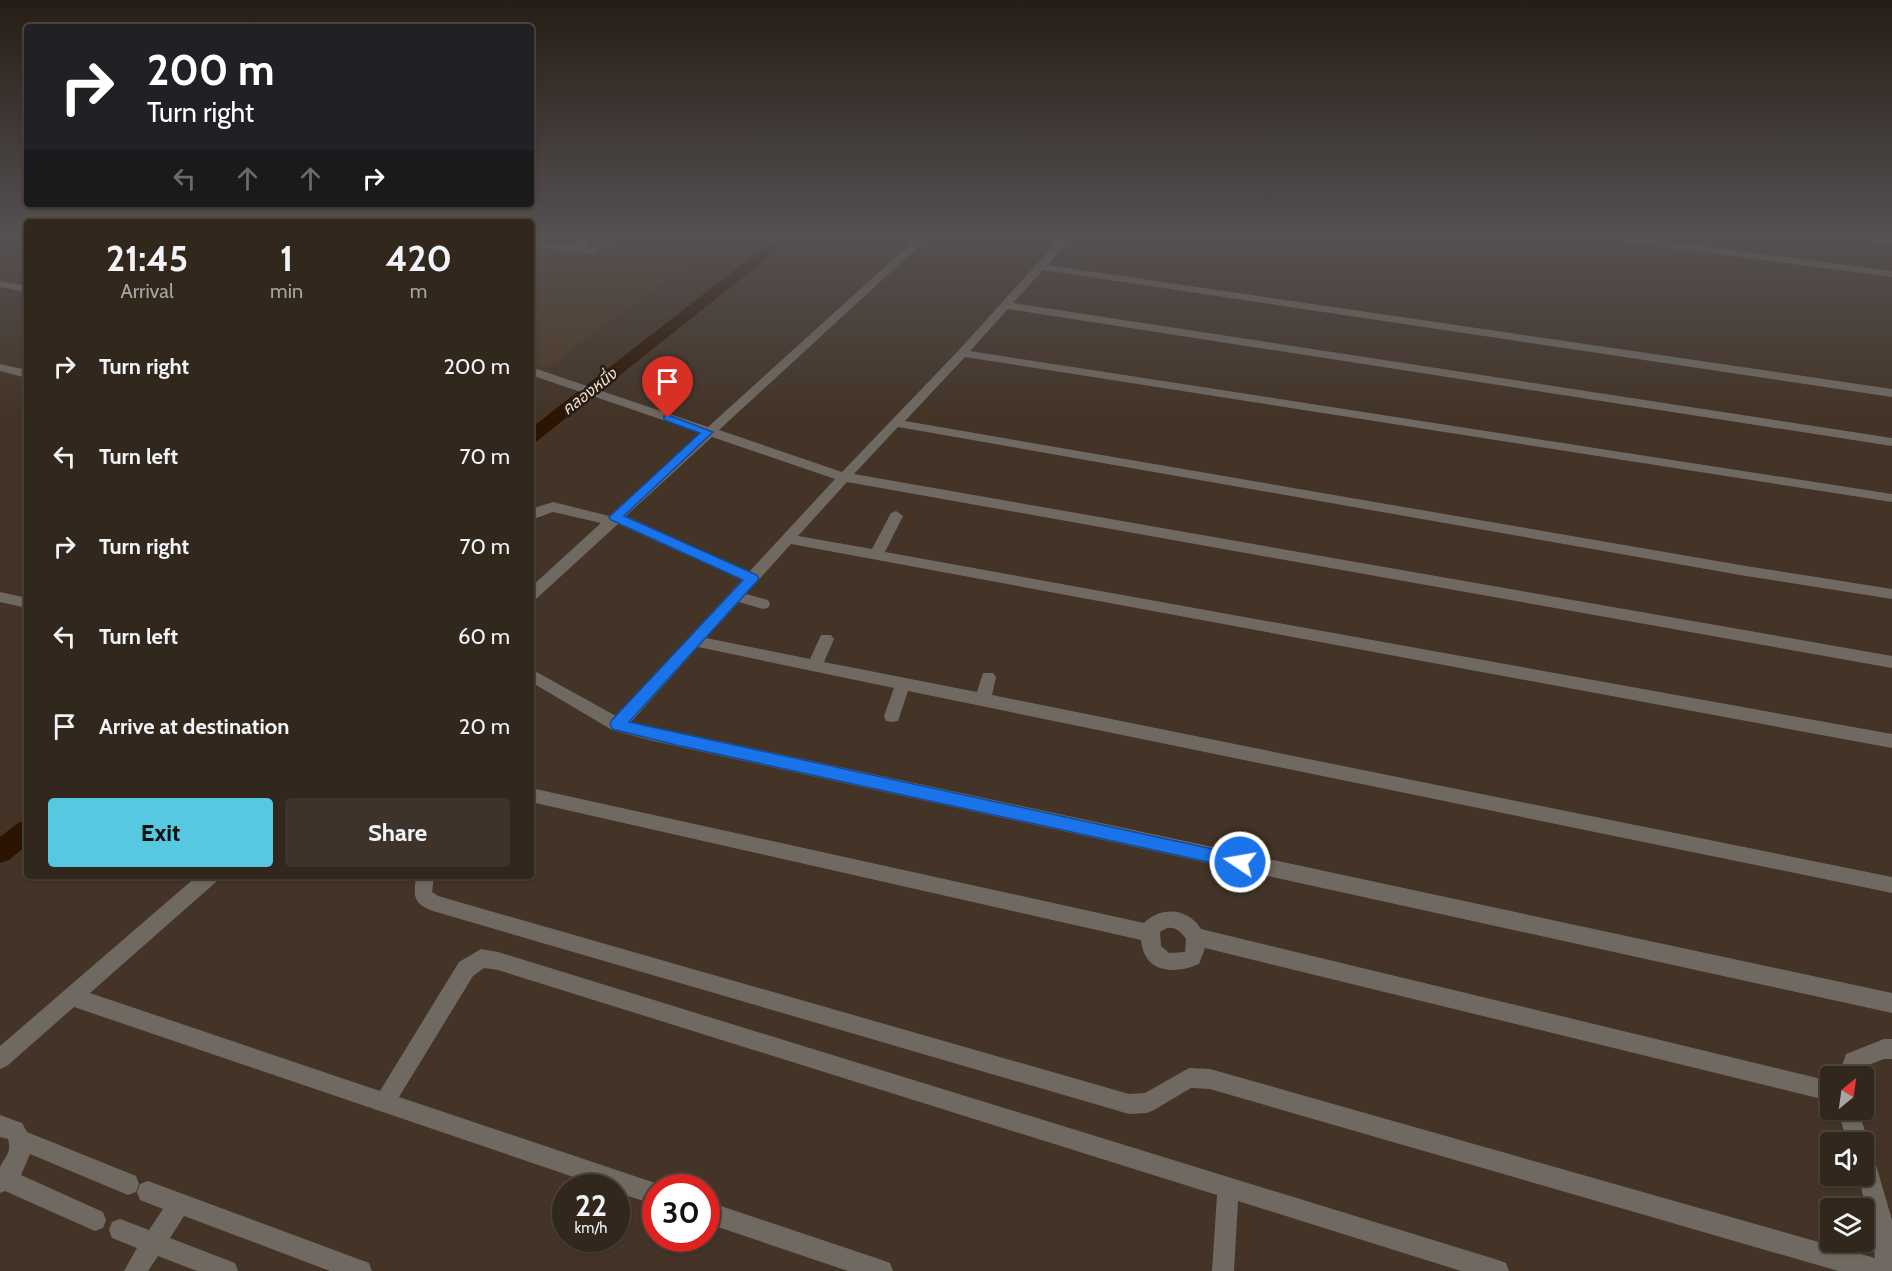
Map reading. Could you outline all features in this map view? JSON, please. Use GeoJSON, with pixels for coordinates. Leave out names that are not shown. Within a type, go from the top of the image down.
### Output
{"type":"FeatureCollection","features":[{"type":"Feature","properties":{"kind":"street"},"geometry":{"type":"LineString","coordinates":[[534,592],[860,294]]}},
{"type":"Feature","properties":{"kind":"street"},"geometry":{"type":"LineString","coordinates":[[618,724],[844,477],[1016,294]]}},
{"type":"Feature","properties":{"kind":"street"},"geometry":{"type":"LineString","coordinates":[[1225,294],[1892,393]]}},
{"type":"Feature","properties":{"kind":"street"},"geometry":{"type":"LineString","coordinates":[[1006,305],[1892,442]]}},
{"type":"Feature","properties":{"kind":"street"},"geometry":{"type":"LineString","coordinates":[[962,353],[1892,498]]}},
{"type":"Feature","properties":{"kind":"street"},"geometry":{"type":"LineString","coordinates":[[0,367],[24,373]]}},
{"type":"Feature","properties":{"kind":"street"},"geometry":{"type":"LineString","coordinates":[[534,374],[552,377],[844,477],[1892,662]]}},
{"type":"Feature","properties":{"kind":"street"},"geometry":{"type":"LineString","coordinates":[[896,423],[1746,571],[1892,594]]}},
{"type":"Feature","properties":{"kind":"street"},"geometry":{"type":"LineString","coordinates":[[534,513],[544,508],[553,507],[613,519],[752,579]]}},
{"type":"Feature","properties":{"kind":"street"},"geometry":{"type":"LineString","coordinates":[[876,555],[897,516]]}},
{"type":"Feature","properties":{"kind":"street"},"geometry":{"type":"LineString","coordinates":[[789,539],[1892,741]]}},
{"type":"Feature","properties":{"kind":"street"},"geometry":{"type":"LineString","coordinates":[[736,596],[764,604]]}},
{"type":"Feature","properties":{"kind":"street"},"geometry":{"type":"LineString","coordinates":[[0,597],[24,602]]}},
{"type":"Feature","properties":{"kind":"street"},"geometry":{"type":"LineString","coordinates":[[815,665],[826,639]]}},
{"type":"Feature","properties":{"kind":"street"},"geometry":{"type":"LineString","coordinates":[[694,641],[1892,885]]}},
{"type":"Feature","properties":{"kind":"street"},"geometry":{"type":"LineString","coordinates":[[534,677],[618,724],[676,740],[1892,1003]]}},
{"type":"Feature","properties":{"kind":"street"},"geometry":{"type":"LineString","coordinates":[[983,700],[988,677]]}},
{"type":"Feature","properties":{"kind":"street"},"geometry":{"type":"LineString","coordinates":[[892,716],[903,683]]}},
{"type":"Feature","properties":{"kind":"street"},"geometry":{"type":"LineString","coordinates":[[534,796],[1149,933]]}},
{"type":"Feature","properties":{"kind":"street"},"geometry":{"type":"LineString","coordinates":[[0,1059],[207,879]]}},
{"type":"Feature","properties":{"kind":"street"},"geometry":{"type":"LineString","coordinates":[[425,879],[423,896],[434,903],[1129,1104],[1147,1103],[1189,1078],[1210,1079],[1874,1270],[1887,1269],[1886,1213],[1874,1184]]}},
{"type":"Feature","properties":{"kind":"street"},"geometry":{"type":"LineString","coordinates":[[1196,937],[1196,952],[1192,958],[1178,964],[1162,960],[1156,955],[1149,941],[1149,933],[1158,922],[1172,919],[1186,925],[1196,937],[1820,1088]]}},
{"type":"Feature","properties":{"kind":"street"},"geometry":{"type":"LineString","coordinates":[[384,1103],[466,969],[481,958],[509,964],[1498,1271]]}},
{"type":"Feature","properties":{"kind":"street"},"geometry":{"type":"LineString","coordinates":[[72,997],[642,1189]]}},
{"type":"Feature","properties":{"kind":"street"},"geometry":{"type":"LineString","coordinates":[[1851,1066],[1853,1061],[1884,1049],[1892,1049]]}},
{"type":"Feature","properties":{"kind":"street"},"geometry":{"type":"LineString","coordinates":[[0,1126],[15,1130],[21,1140],[21,1152],[2,1181],[95,1220]]}},
{"type":"Feature","properties":{"kind":"street"},"geometry":{"type":"LineString","coordinates":[[21,1140],[179,1204],[362,1271]]}},
{"type":"Feature","properties":{"kind":"street"},"geometry":{"type":"LineString","coordinates":[[1223,1271],[1228,1187]]}},
{"type":"Feature","properties":{"kind":"street"},"geometry":{"type":"LineString","coordinates":[[135,1271],[179,1204]]}},
{"type":"Feature","properties":{"kind":"street"},"geometry":{"type":"LineString","coordinates":[[720,1217],[882,1271]]}},
{"type":"Feature","properties":{"kind":"street"},"geometry":{"type":"LineString","coordinates":[[120,1230],[227,1271]]}},
{"type":"Feature","properties":{"kind":"shaded area"},"geometry":{"type":"Polygon","coordinates":[[[534,294],[648,294],[547,368],[534,366],[534,294]]]}},
{"type":"Feature","properties":{"kind":"waterway","name":"คลองหนึ่ง"},"geometry":{"type":"LineString","coordinates":[[534,435],[713,294]]}},
{"type":"Feature","properties":{"kind":"waterway","name":"คลองหนึ่ง"},"geometry":{"type":"LineString","coordinates":[[0,852],[24,833]]}},
{"type":"Feature","properties":{"kind":"route"},"geometry":{"type":"LineString","coordinates":[[668,418],[708,432],[615,517],[752,579],[618,724],[676,739],[1240,862]]}}]}
